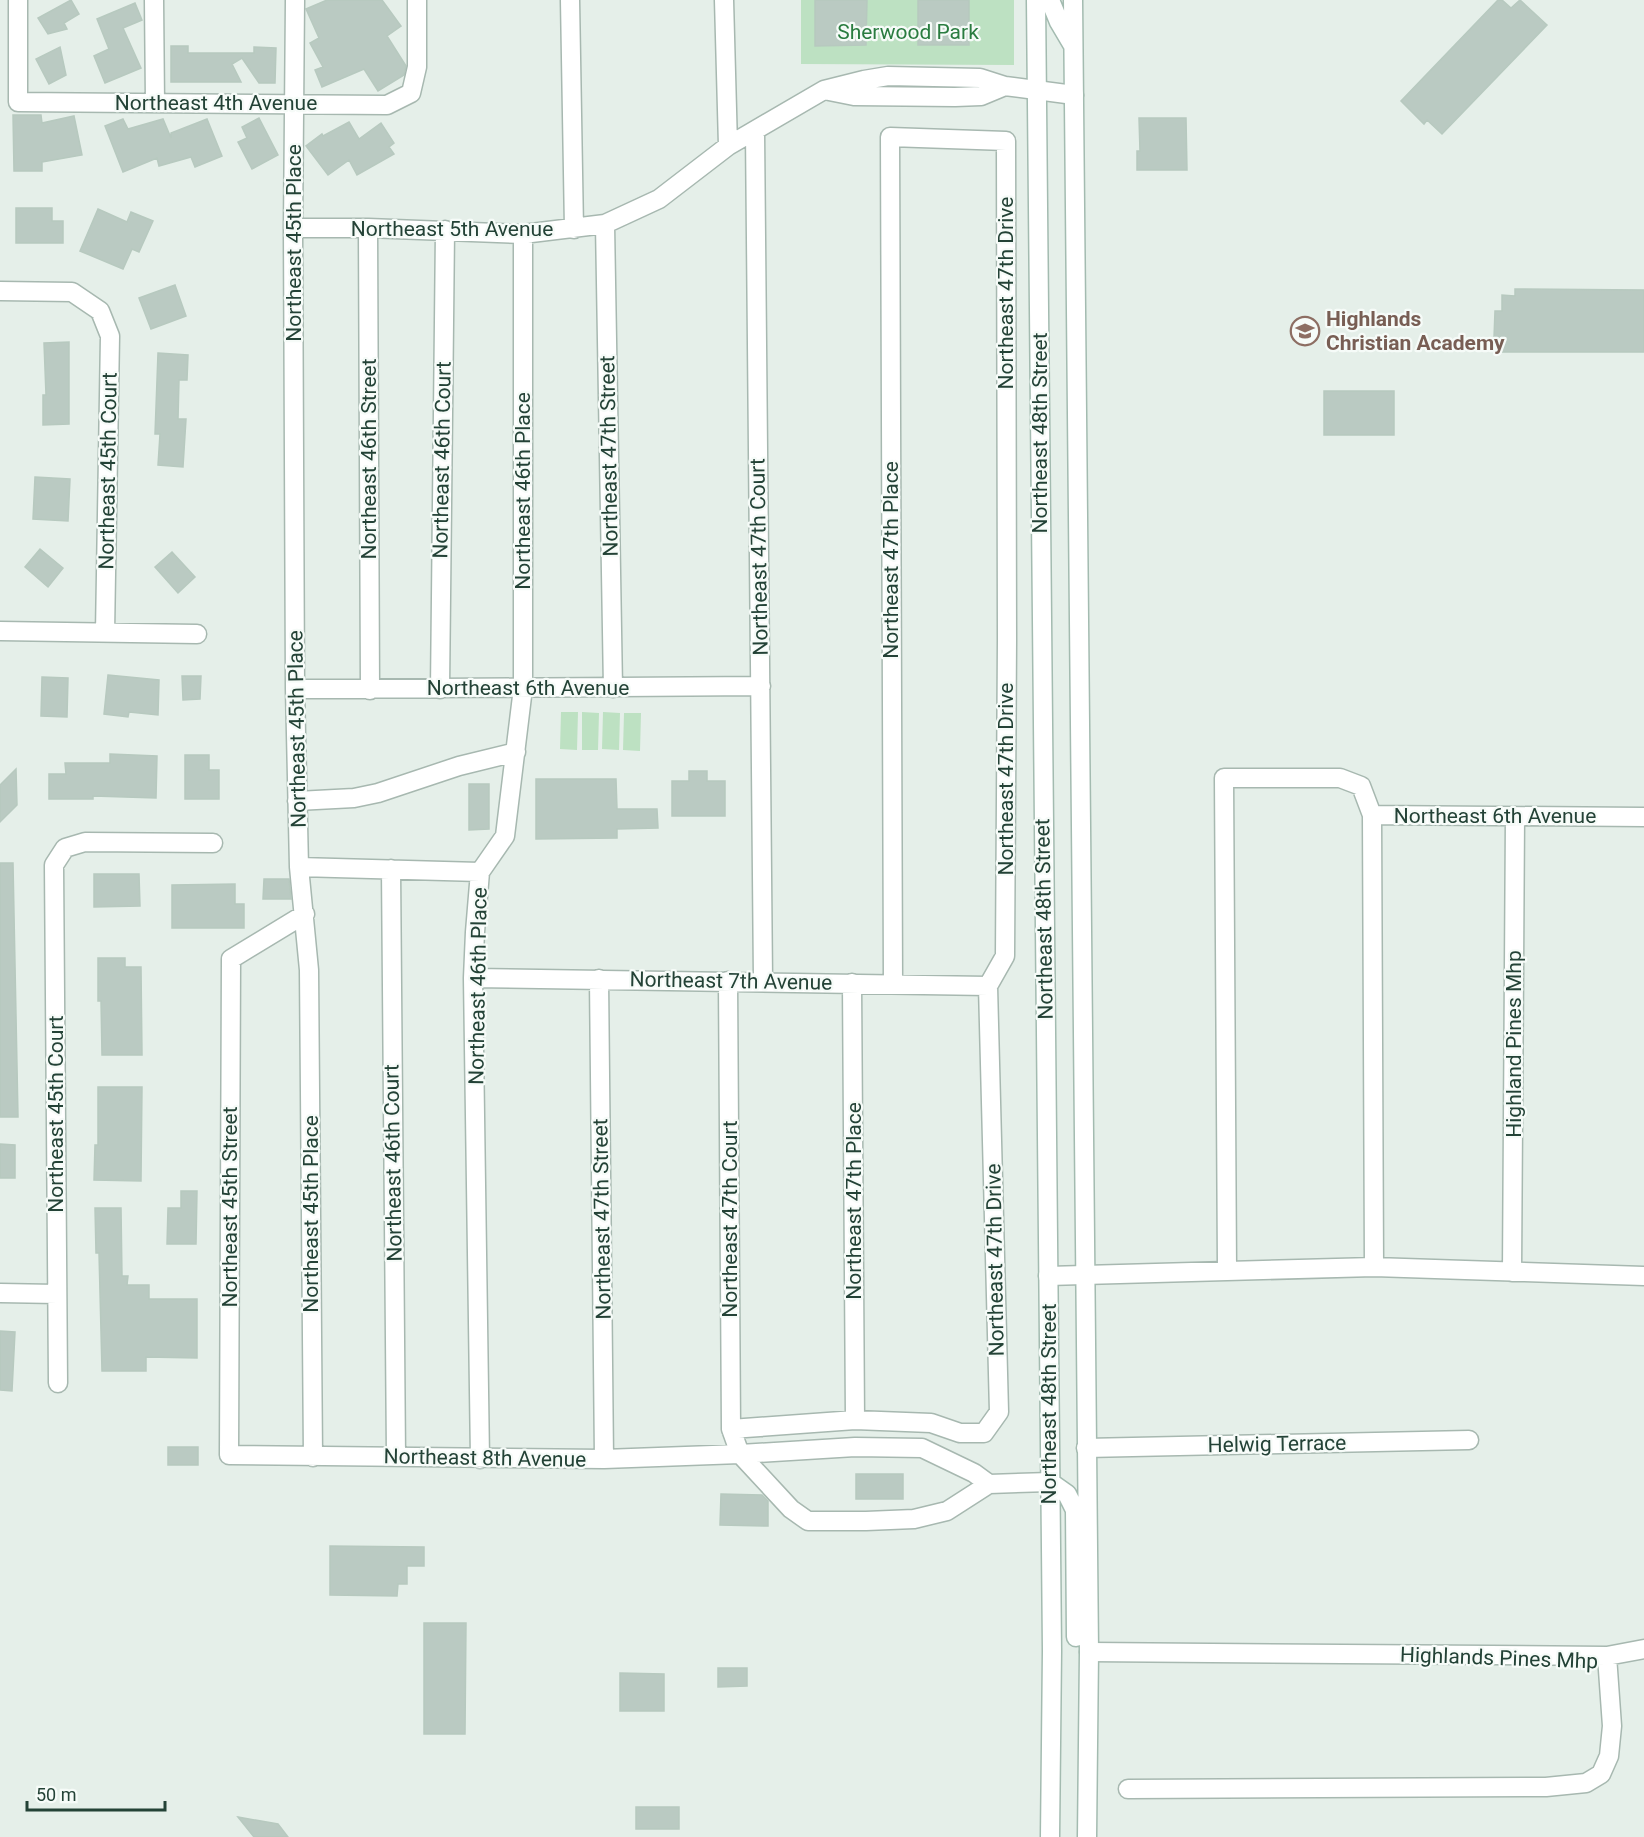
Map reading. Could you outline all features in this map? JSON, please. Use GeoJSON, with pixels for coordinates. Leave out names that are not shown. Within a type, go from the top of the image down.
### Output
{"type":"FeatureCollection","features":[{"type":"Feature","properties":{"kind":"street","name":"Northeast 4th Avenue"},"geometry":{"type":"LineString","coordinates":[[18,0],[18,102],[387,105],[411,93],[417,67],[417,0]]}},
{"type":"Feature","properties":{"kind":"street"},"geometry":{"type":"LineString","coordinates":[[154,0],[155,103]]}},
{"type":"Feature","properties":{"kind":"street","name":"Northeast 45th Place"},"geometry":{"type":"LineString","coordinates":[[295,0],[293,228],[295,689],[299,867],[309,970],[313,1457]]}},
{"type":"Feature","properties":{"kind":"street"},"geometry":{"type":"LineString","coordinates":[[570,0],[574,229]]}},
{"type":"Feature","properties":{"kind":"street"},"geometry":{"type":"LineString","coordinates":[[724,0],[728,146]]}},
{"type":"Feature","properties":{"kind":"street","name":"Northeast 48th Street"},"geometry":{"type":"LineString","coordinates":[[1036,0],[1052,1651],[1050,1837]]}},
{"type":"Feature","properties":{"kind":"street"},"geometry":{"type":"LineString","coordinates":[[1050,0],[1059,22],[1073,45]]}},
{"type":"Feature","properties":{"kind":"street","name":"Northeast 48th Street"},"geometry":{"type":"LineString","coordinates":[[1073,0],[1089,1652],[1087,1837]]}},
{"type":"Feature","properties":{"kind":"street","name":"Northeast 5th Avenue"},"geometry":{"type":"LineString","coordinates":[[293,228],[445,230],[523,234],[605,224],[659,199],[728,146],[824,90],[864,80],[888,76],[980,78],[1005,86],[1074,95]]}},
{"type":"Feature","properties":{"kind":"street","name":"Northeast 47th Court"},"geometry":{"type":"LineString","coordinates":[[755,132],[763,981]]}},
{"type":"Feature","properties":{"kind":"street","name":"Northeast 47th Place"},"geometry":{"type":"LineString","coordinates":[[893,984],[890,137],[1006,141]]}},
{"type":"Feature","properties":{"kind":"street","name":"Northeast 47th Drive"},"geometry":{"type":"LineString","coordinates":[[855,1420],[931,1423],[960,1433],[984,1433],[999,1412],[988,986],[1005,956],[1006,141]]}},
{"type":"Feature","properties":{"kind":"street","name":"Northeast 47th Street"},"geometry":{"type":"LineString","coordinates":[[605,224],[613,688]]}},
{"type":"Feature","properties":{"kind":"street","name":"Northeast 46th Street"},"geometry":{"type":"LineString","coordinates":[[368,228],[370,690]]}},
{"type":"Feature","properties":{"kind":"street","name":"Northeast 46th Court"},"geometry":{"type":"LineString","coordinates":[[440,689],[445,230]]}},
{"type":"Feature","properties":{"kind":"street","name":"Northeast 46th Place"},"geometry":{"type":"LineString","coordinates":[[480,1459],[473,978],[480,872],[505,836],[523,688],[523,234]]}},
{"type":"Feature","properties":{"kind":"street","name":"Northeast 45th Court"},"geometry":{"type":"LineString","coordinates":[[0,291],[72,292],[100,311],[110,336],[105,633]]}},
{"type":"Feature","properties":{"kind":"street"},"geometry":{"type":"LineString","coordinates":[[0,631],[197,634]]}},
{"type":"Feature","properties":{"kind":"street","name":"Northeast 6th Avenue"},"geometry":{"type":"LineString","coordinates":[[295,689],[761,686]]}},
{"type":"Feature","properties":{"kind":"street"},"geometry":{"type":"LineString","coordinates":[[297,801],[354,798],[378,793],[459,766],[516,752]]}},
{"type":"Feature","properties":{"kind":"street","name":"Northeast 6th Avenue"},"geometry":{"type":"LineString","coordinates":[[1227,1270],[1224,778],[1340,778],[1361,786],[1372,815],[1644,817]]}},
{"type":"Feature","properties":{"kind":"street"},"geometry":{"type":"LineString","coordinates":[[1372,815],[1374,1267]]}},
{"type":"Feature","properties":{"kind":"street","name":"Highland Pines Mhp"},"geometry":{"type":"LineString","coordinates":[[1512,1272],[1515,816]]}},
{"type":"Feature","properties":{"kind":"street","name":"Northeast 45th Court"},"geometry":{"type":"LineString","coordinates":[[58,1383],[54,865],[66,848],[84,842],[213,843]]}},
{"type":"Feature","properties":{"kind":"street"},"geometry":{"type":"LineString","coordinates":[[299,867],[480,872]]}},
{"type":"Feature","properties":{"kind":"street","name":"Northeast 46th Court"},"geometry":{"type":"LineString","coordinates":[[391,869],[396,1457]]}},
{"type":"Feature","properties":{"kind":"street","name":"Northeast 45th Street"},"geometry":{"type":"LineString","coordinates":[[229,1455],[231,959],[305,914]]}},
{"type":"Feature","properties":{"kind":"street","name":"Northeast 7th Avenue"},"geometry":{"type":"LineString","coordinates":[[473,978],[988,986]]}},
{"type":"Feature","properties":{"kind":"street","name":"Northeast 47th Street"},"geometry":{"type":"LineString","coordinates":[[599,979],[604,1459]]}},
{"type":"Feature","properties":{"kind":"street","name":"Northeast 47th Court"},"geometry":{"type":"LineString","coordinates":[[728,981],[731,1429],[740,1454]]}},
{"type":"Feature","properties":{"kind":"street","name":"Northeast 47th Place"},"geometry":{"type":"LineString","coordinates":[[852,983],[855,1420]]}},
{"type":"Feature","properties":{"kind":"street"},"geometry":{"type":"LineString","coordinates":[[1048,1276],[1374,1267],[1644,1276]]}},
{"type":"Feature","properties":{"kind":"street"},"geometry":{"type":"LineString","coordinates":[[0,1293],[57,1294]]}},
{"type":"Feature","properties":{"kind":"street"},"geometry":{"type":"LineString","coordinates":[[731,1429],[855,1420]]}},
{"type":"Feature","properties":{"kind":"street","name":"Helwig Terrace"},"geometry":{"type":"LineString","coordinates":[[1086,1448],[1469,1440]]}},
{"type":"Feature","properties":{"kind":"street","name":"Northeast 8th Avenue"},"geometry":{"type":"LineString","coordinates":[[229,1455],[604,1459],[855,1447],[922,1448],[974,1473],[990,1484]]}},
{"type":"Feature","properties":{"kind":"street"},"geometry":{"type":"LineString","coordinates":[[740,1454],[791,1509],[808,1521],[914,1519],[947,1511],[990,1484],[1050,1482],[1067,1494],[1075,1510],[1077,1662],[1088,1702]]}},
{"type":"Feature","properties":{"kind":"street"},"geometry":{"type":"LineString","coordinates":[[1606,1656],[1644,1649]]}},
{"type":"Feature","properties":{"kind":"street","name":"Highlands Pines Mhp"},"geometry":{"type":"LineString","coordinates":[[1089,1652],[1606,1656],[1612,1726],[1609,1756],[1600,1774],[1586,1783],[1546,1787],[1128,1790]]}},
{"type":"Feature","properties":{"kind":"green space","name":"Sherwood Park"},"geometry":{"type":"Polygon","coordinates":[[[801,0],[1014,0],[1014,65],[801,64],[801,0]]]}},
{"type":"Feature","properties":{"kind":"green space"},"geometry":{"type":"Polygon","coordinates":[[[561,712],[578,712],[577,750],[560,749],[561,712]]]}},
{"type":"Feature","properties":{"kind":"green space"},"geometry":{"type":"Polygon","coordinates":[[[582,712],[599,713],[598,750],[582,750],[582,712]]]}},
{"type":"Feature","properties":{"kind":"green space"},"geometry":{"type":"Polygon","coordinates":[[[603,712],[620,713],[619,750],[602,749],[603,712]]]}},
{"type":"Feature","properties":{"kind":"green space"},"geometry":{"type":"Polygon","coordinates":[[[624,713],[641,713],[640,751],[623,750],[624,713]]]}},
{"type":"Feature","properties":{"kind":"building"},"geometry":{"type":"Polygon","coordinates":[[[71,0],[79,14],[64,23],[67,29],[48,34],[38,18],[71,0]]]}},
{"type":"Feature","properties":{"kind":"building"},"geometry":{"type":"Polygon","coordinates":[[[327,0],[382,0],[401,26],[387,36],[406,66],[404,75],[378,91],[364,69],[322,87],[315,70],[323,67],[310,43],[319,38],[306,9],[327,0]]]}},
{"type":"Feature","properties":{"kind":"building"},"geometry":{"type":"Polygon","coordinates":[[[815,0],[867,0],[866,45],[815,46],[815,0]]]}},
{"type":"Feature","properties":{"kind":"building"},"geometry":{"type":"Polygon","coordinates":[[[918,0],[969,0],[969,45],[918,45],[918,0]]]}},
{"type":"Feature","properties":{"kind":"building"},"geometry":{"type":"Polygon","coordinates":[[[1498,0],[1502,0],[1511,8],[1520,0],[1547,25],[1442,134],[1427,120],[1424,124],[1401,101],[1498,0]]]}},
{"type":"Feature","properties":{"kind":"building"},"geometry":{"type":"Polygon","coordinates":[[[135,3],[142,20],[123,28],[141,68],[105,83],[94,56],[109,49],[97,19],[135,3]]]}},
{"type":"Feature","properties":{"kind":"building"},"geometry":{"type":"Polygon","coordinates":[[[171,46],[188,46],[188,53],[254,53],[254,47],[276,48],[275,83],[259,83],[242,58],[232,64],[241,82],[171,82],[171,46]]]}},
{"type":"Feature","properties":{"kind":"building"},"geometry":{"type":"Polygon","coordinates":[[[60,47],[66,75],[49,84],[36,59],[60,47]]]}},
{"type":"Feature","properties":{"kind":"building"},"geometry":{"type":"Polygon","coordinates":[[[13,115],[41,115],[42,123],[74,116],[82,155],[42,162],[42,171],[14,171],[13,115]]]}},
{"type":"Feature","properties":{"kind":"building"},"geometry":{"type":"Polygon","coordinates":[[[259,118],[278,155],[252,169],[238,142],[247,138],[242,127],[259,118]]]}},
{"type":"Feature","properties":{"kind":"building"},"geometry":{"type":"Polygon","coordinates":[[[1139,118],[1186,118],[1187,170],[1137,170],[1137,151],[1140,151],[1139,118]]]}},
{"type":"Feature","properties":{"kind":"building"},"geometry":{"type":"Polygon","coordinates":[[[123,119],[128,129],[163,119],[171,138],[171,133],[207,119],[222,156],[195,167],[191,157],[159,166],[157,158],[123,172],[105,126],[123,119]]]}},
{"type":"Feature","properties":{"kind":"building"},"geometry":{"type":"Polygon","coordinates":[[[349,122],[359,139],[381,123],[394,143],[389,147],[394,154],[357,175],[349,160],[328,175],[306,146],[322,134],[323,136],[349,122]]]}},
{"type":"Feature","properties":{"kind":"building"},"geometry":{"type":"Polygon","coordinates":[[[16,208],[52,208],[52,221],[63,221],[63,243],[16,243],[16,208]]]}},
{"type":"Feature","properties":{"kind":"building"},"geometry":{"type":"Polygon","coordinates":[[[98,209],[127,222],[131,212],[153,221],[139,252],[132,249],[123,269],[80,251],[98,209]]]}},
{"type":"Feature","properties":{"kind":"building"},"geometry":{"type":"Polygon","coordinates":[[[175,285],[186,316],[151,329],[139,298],[175,285]]]}},
{"type":"Feature","properties":{"kind":"building"},"geometry":{"type":"Polygon","coordinates":[[[1515,289],[1644,290],[1644,352],[1502,352],[1503,338],[1494,338],[1495,311],[1502,311],[1502,295],[1515,296],[1515,289]]]}},
{"type":"Feature","properties":{"kind":"building"},"geometry":{"type":"Polygon","coordinates":[[[69,342],[69,424],[43,425],[43,395],[46,395],[44,343],[69,342]]]}},
{"type":"Feature","properties":{"kind":"building"},"geometry":{"type":"Polygon","coordinates":[[[158,353],[188,355],[187,380],[179,380],[178,419],[186,419],[183,467],[158,465],[160,434],[155,434],[158,353]]]}},
{"type":"Feature","properties":{"kind":"building"},"geometry":{"type":"Polygon","coordinates":[[[1324,391],[1394,391],[1394,435],[1324,435],[1324,391]]]}},
{"type":"Feature","properties":{"kind":"building"},"geometry":{"type":"Polygon","coordinates":[[[35,477],[70,479],[68,521],[33,519],[35,477]]]}},
{"type":"Feature","properties":{"kind":"building"},"geometry":{"type":"Polygon","coordinates":[[[40,549],[63,568],[48,587],[25,567],[40,549]]]}},
{"type":"Feature","properties":{"kind":"building"},"geometry":{"type":"Polygon","coordinates":[[[172,552],[195,577],[178,593],[155,567],[172,552]]]}},
{"type":"Feature","properties":{"kind":"building"},"geometry":{"type":"Polygon","coordinates":[[[108,675],[159,680],[158,715],[129,712],[128,717],[104,714],[108,675]]]}},
{"type":"Feature","properties":{"kind":"building"},"geometry":{"type":"Polygon","coordinates":[[[182,676],[201,676],[200,699],[183,700],[182,676]]]}},
{"type":"Feature","properties":{"kind":"building"},"geometry":{"type":"Polygon","coordinates":[[[42,677],[68,678],[67,717],[41,716],[42,677]]]}},
{"type":"Feature","properties":{"kind":"building"},"geometry":{"type":"Polygon","coordinates":[[[110,754],[157,756],[156,798],[93,796],[93,799],[49,799],[49,774],[66,774],[65,763],[110,763],[110,754]]]}},
{"type":"Feature","properties":{"kind":"building"},"geometry":{"type":"Polygon","coordinates":[[[185,755],[209,755],[209,770],[219,770],[219,799],[185,799],[185,755]]]}},
{"type":"Feature","properties":{"kind":"building"},"geometry":{"type":"Polygon","coordinates":[[[16,769],[17,805],[0,822],[0,785],[16,769]]]}},
{"type":"Feature","properties":{"kind":"building"},"geometry":{"type":"Polygon","coordinates":[[[689,771],[707,771],[707,781],[725,781],[725,816],[672,816],[672,781],[689,781],[689,771]]]}},
{"type":"Feature","properties":{"kind":"building"},"geometry":{"type":"Polygon","coordinates":[[[536,779],[616,779],[617,809],[657,809],[658,828],[617,829],[617,838],[536,839],[536,779]]]}},
{"type":"Feature","properties":{"kind":"building"},"geometry":{"type":"Polygon","coordinates":[[[469,784],[489,784],[489,829],[469,830],[469,784]]]}},
{"type":"Feature","properties":{"kind":"building"},"geometry":{"type":"Polygon","coordinates":[[[0,863],[13,863],[18,1117],[0,1117],[0,863]]]}},
{"type":"Feature","properties":{"kind":"building"},"geometry":{"type":"Polygon","coordinates":[[[94,874],[139,874],[140,906],[94,907],[94,874]]]}},
{"type":"Feature","properties":{"kind":"building"},"geometry":{"type":"Polygon","coordinates":[[[264,879],[289,879],[291,899],[263,899],[264,879]]]}},
{"type":"Feature","properties":{"kind":"building"},"geometry":{"type":"Polygon","coordinates":[[[235,884],[235,904],[244,904],[244,928],[172,928],[172,885],[235,884]]]}},
{"type":"Feature","properties":{"kind":"building"},"geometry":{"type":"Polygon","coordinates":[[[98,958],[125,958],[125,967],[141,967],[142,1055],[102,1055],[98,958]]]}},
{"type":"Feature","properties":{"kind":"building"},"geometry":{"type":"Polygon","coordinates":[[[98,1087],[142,1087],[141,1181],[94,1180],[95,1145],[98,1145],[98,1087]]]}},
{"type":"Feature","properties":{"kind":"building"},"geometry":{"type":"Polygon","coordinates":[[[0,1144],[15,1145],[15,1178],[0,1178],[0,1144]]]}},
{"type":"Feature","properties":{"kind":"building"},"geometry":{"type":"Polygon","coordinates":[[[181,1191],[197,1191],[196,1244],[167,1244],[168,1208],[181,1208],[181,1191]]]}},
{"type":"Feature","properties":{"kind":"building"},"geometry":{"type":"Polygon","coordinates":[[[95,1208],[121,1208],[122,1276],[128,1276],[127,1285],[149,1285],[149,1299],[197,1299],[197,1358],[146,1357],[146,1371],[102,1371],[99,1253],[96,1253],[95,1208]]]}},
{"type":"Feature","properties":{"kind":"building"},"geometry":{"type":"Polygon","coordinates":[[[0,1331],[15,1332],[12,1391],[0,1390],[0,1331]]]}},
{"type":"Feature","properties":{"kind":"building"},"geometry":{"type":"Polygon","coordinates":[[[168,1447],[198,1447],[198,1465],[168,1465],[168,1447]]]}},
{"type":"Feature","properties":{"kind":"building"},"geometry":{"type":"Polygon","coordinates":[[[856,1474],[903,1474],[903,1499],[856,1499],[856,1474]]]}},
{"type":"Feature","properties":{"kind":"building"},"geometry":{"type":"Polygon","coordinates":[[[721,1494],[762,1495],[768,1501],[768,1526],[720,1525],[721,1494]]]}},
{"type":"Feature","properties":{"kind":"building"},"geometry":{"type":"Polygon","coordinates":[[[330,1546],[424,1547],[424,1566],[407,1566],[407,1584],[398,1584],[397,1596],[330,1595],[330,1546]]]}},
{"type":"Feature","properties":{"kind":"building"},"geometry":{"type":"Polygon","coordinates":[[[424,1623],[466,1623],[465,1734],[424,1734],[424,1623]]]}},
{"type":"Feature","properties":{"kind":"building"},"geometry":{"type":"Polygon","coordinates":[[[718,1668],[747,1668],[747,1686],[718,1687],[718,1668]]]}},
{"type":"Feature","properties":{"kind":"building"},"geometry":{"type":"Polygon","coordinates":[[[620,1673],[664,1674],[664,1711],[620,1711],[620,1673]]]}},
{"type":"Feature","properties":{"kind":"building"},"geometry":{"type":"Polygon","coordinates":[[[636,1807],[679,1807],[679,1829],[636,1829],[636,1807]]]}},
{"type":"Feature","properties":{"kind":"building"},"geometry":{"type":"Polygon","coordinates":[[[238,1817],[278,1824],[288,1837],[254,1837],[238,1817]]]}},
{"type":"Feature","properties":{"kind":"place","name":"Highlands Christian Academy"},"geometry":{"type":"Point","coordinates":[1305,331]}}]}
